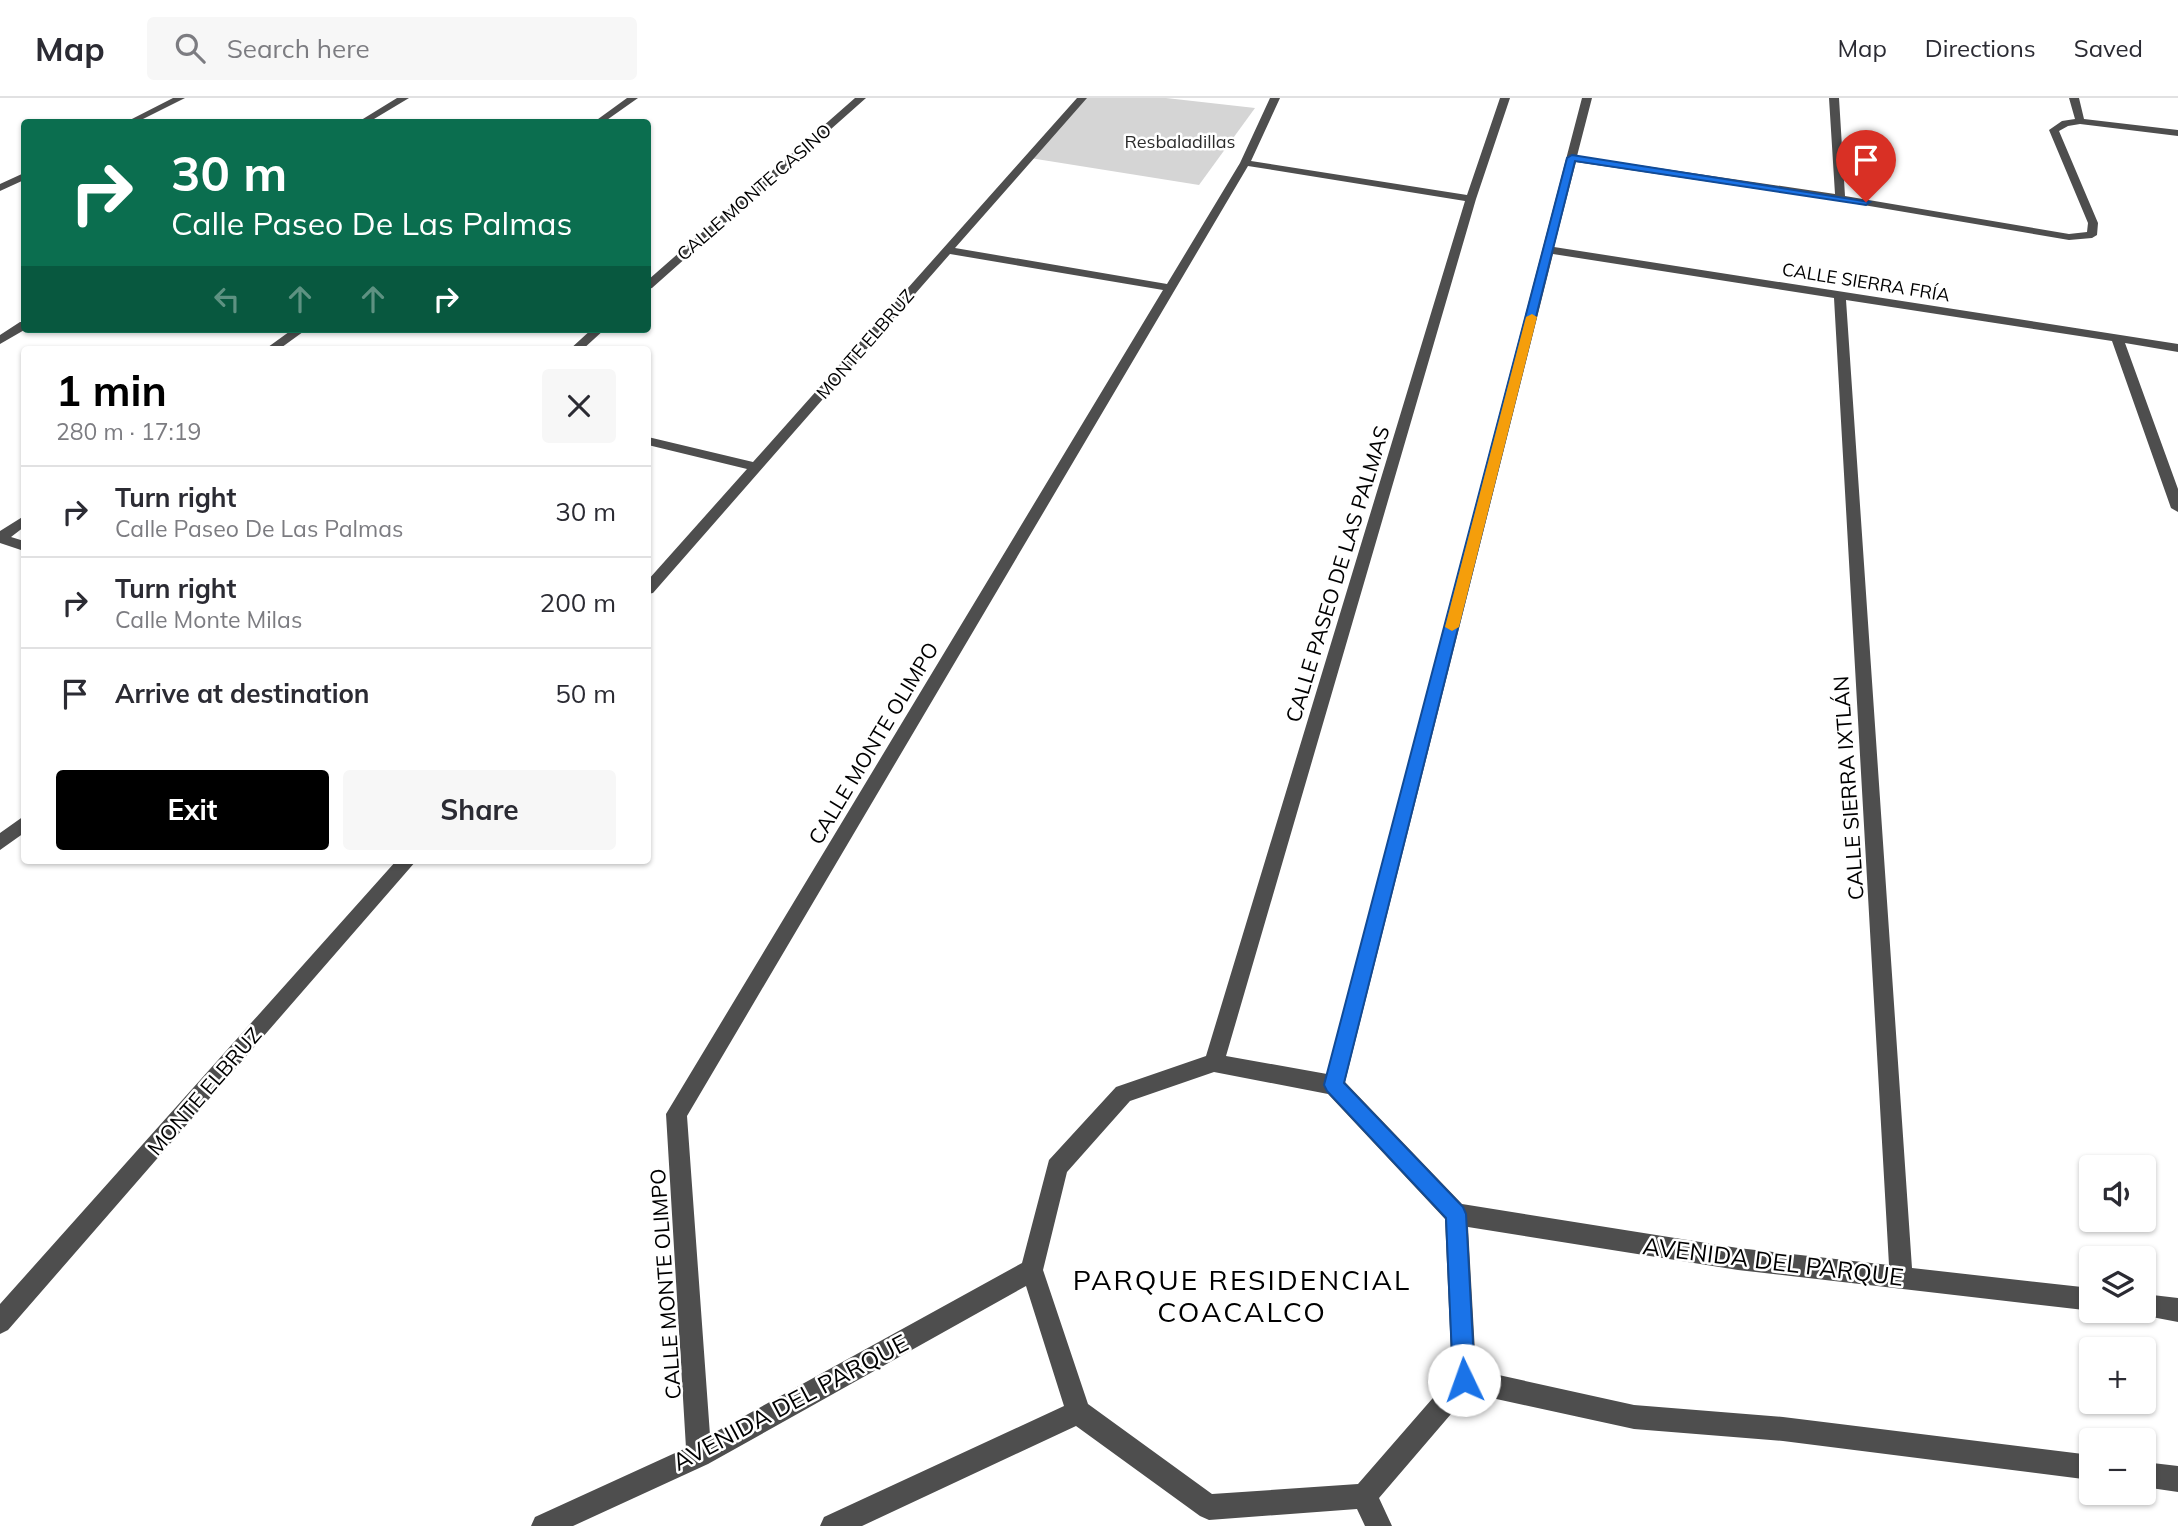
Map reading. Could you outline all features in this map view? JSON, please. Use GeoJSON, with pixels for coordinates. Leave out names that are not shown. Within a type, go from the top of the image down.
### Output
{"type":"FeatureCollection","features":[{"type":"Feature","properties":{"kind":"street"},"geometry":{"type":"LineString","coordinates":[[137,119],[180,98]]}},
{"type":"Feature","properties":{"kind":"street"},"geometry":{"type":"LineString","coordinates":[[368,119],[404,98]]}},
{"type":"Feature","properties":{"kind":"street"},"geometry":{"type":"LineString","coordinates":[[602,119],[633,98]]}},
{"type":"Feature","properties":{"kind":"street","name":"CALLE MONTE CASINO"},"geometry":{"type":"LineString","coordinates":[[651,283],[861,98]]}},
{"type":"Feature","properties":{"kind":"street","name":"MONTE ELBRUZ"},"geometry":{"type":"LineString","coordinates":[[651,587],[1082,98]]}},
{"type":"Feature","properties":{"kind":"street","name":"CALLE MONTE OLIMPO"},"geometry":{"type":"LineString","coordinates":[[699,1455],[677,1114],[1172,288],[1245,163],[1275,98]]}},
{"type":"Feature","properties":{"kind":"street","name":"CALLE PASEO DE LAS PALMAS"},"geometry":{"type":"LineString","coordinates":[[1214,1063],[1471,199],[1505,98]]}},
{"type":"Feature","properties":{"kind":"street"},"geometry":{"type":"LineString","coordinates":[[1334,1085],[1587,98]]}},
{"type":"Feature","properties":{"kind":"street"},"geometry":{"type":"LineString","coordinates":[[1834,98],[1840,198]]}},
{"type":"Feature","properties":{"kind":"street"},"geometry":{"type":"LineString","coordinates":[[2074,98],[2080,121]]}},
{"type":"Feature","properties":{"kind":"street"},"geometry":{"type":"LineString","coordinates":[[1572,158],[1840,198],[2069,237],[2092,234],[2094,223],[2054,130],[2065,123],[2080,121],[2178,133]]}},
{"type":"Feature","properties":{"kind":"street"},"geometry":{"type":"LineString","coordinates":[[1245,163],[1471,199]]}},
{"type":"Feature","properties":{"kind":"street"},"geometry":{"type":"LineString","coordinates":[[0,188],[21,178]]}},
{"type":"Feature","properties":{"kind":"street"},"geometry":{"type":"LineString","coordinates":[[948,250],[1172,288]]}},
{"type":"Feature","properties":{"kind":"street","name":"CALLE SIERRA FRÍA"},"geometry":{"type":"LineString","coordinates":[[1549,250],[2178,348]]}},
{"type":"Feature","properties":{"kind":"street","name":"CALLE SIERRA IXTLÁN"},"geometry":{"type":"LineString","coordinates":[[1840,296],[1901,1278]]}},
{"type":"Feature","properties":{"kind":"street"},"geometry":{"type":"LineString","coordinates":[[0,340],[21,327]]}},
{"type":"Feature","properties":{"kind":"street"},"geometry":{"type":"LineString","coordinates":[[276,346],[295,333]]}},
{"type":"Feature","properties":{"kind":"street"},"geometry":{"type":"LineString","coordinates":[[580,346],[594,333]]}},
{"type":"Feature","properties":{"kind":"street"},"geometry":{"type":"LineString","coordinates":[[2117,338],[2178,508]]}},
{"type":"Feature","properties":{"kind":"street"},"geometry":{"type":"LineString","coordinates":[[651,442],[756,467]]}},
{"type":"Feature","properties":{"kind":"street"},"geometry":{"type":"LineString","coordinates":[[0,538],[21,523]]}},
{"type":"Feature","properties":{"kind":"street"},"geometry":{"type":"LineString","coordinates":[[0,538],[21,545]]}},
{"type":"Feature","properties":{"kind":"street"},"geometry":{"type":"LineString","coordinates":[[0,843],[21,826]]}},
{"type":"Feature","properties":{"kind":"street","name":"MONTE ELBRUZ"},"geometry":{"type":"LineString","coordinates":[[0,1322],[404,864]]}},
{"type":"Feature","properties":{"kind":"street"},"geometry":{"type":"LineString","coordinates":[[1214,1063],[1334,1085],[1456,1214],[1464,1380],[1364,1496],[1209,1507],[1078,1412],[1032,1270],[1057,1167],[1123,1094],[1214,1063]]}},
{"type":"Feature","properties":{"kind":"street","name":"AVENIDA DEL PARQUE"},"geometry":{"type":"LineString","coordinates":[[1456,1214],[1738,1259],[2079,1299]]}},
{"type":"Feature","properties":{"kind":"street","name":"AVENIDA DEL PARQUE"},"geometry":{"type":"LineString","coordinates":[[544,1526],[699,1455],[1032,1270]]}},
{"type":"Feature","properties":{"kind":"street"},"geometry":{"type":"LineString","coordinates":[[2156,1307],[2178,1310]]}},
{"type":"Feature","properties":{"kind":"street"},"geometry":{"type":"LineString","coordinates":[[1464,1380],[1634,1417],[1783,1429],[2079,1466]]}},
{"type":"Feature","properties":{"kind":"street"},"geometry":{"type":"LineString","coordinates":[[833,1526],[1078,1412]]}},
{"type":"Feature","properties":{"kind":"street"},"geometry":{"type":"LineString","coordinates":[[2156,1476],[2178,1479]]}},
{"type":"Feature","properties":{"kind":"street"},"geometry":{"type":"LineString","coordinates":[[1364,1496],[1379,1526]]}},
{"type":"Feature","properties":{"kind":"green space","name":"Resbaladillas"},"geometry":{"type":"Polygon","coordinates":[[[1082,98],[1166,98],[1255,108],[1199,185],[1030,158],[1082,98]]]}},
{"type":"Feature","properties":{"kind":"slow traffic"},"geometry":{"type":"LineString","coordinates":[[1452,627],[1532,317]]}},
{"type":"Feature","properties":{"kind":"district","name":"PARQUE RESIDENCIAL COACALCO"},"geometry":{"type":"Point","coordinates":[1242,1295]}},
{"type":"Feature","properties":{"kind":"route"},"geometry":{"type":"LineString","coordinates":[[1464,1380],[1456,1214],[1334,1085],[1572,158],[1866,202]]}}]}
